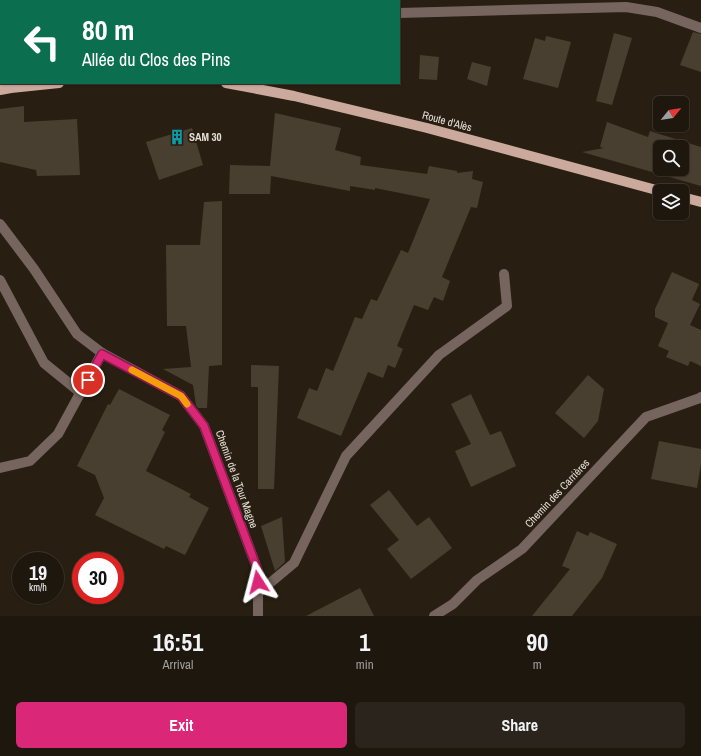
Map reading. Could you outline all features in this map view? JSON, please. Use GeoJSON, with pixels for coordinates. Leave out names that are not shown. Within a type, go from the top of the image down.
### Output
{"type":"FeatureCollection","features":[{"type":"Feature","properties":{"kind":"main road"},"geometry":{"type":"LineString","coordinates":[[0,90],[49,84]]}},
{"type":"Feature","properties":{"kind":"main road","name":"Route d'Alès"},"geometry":{"type":"LineString","coordinates":[[231,84],[294,96],[427,128],[653,189]]}},
{"type":"Feature","properties":{"kind":"main road"},"geometry":{"type":"LineString","coordinates":[[689,199],[701,202]]}},
{"type":"Feature","properties":{"kind":"street"},"geometry":{"type":"LineString","coordinates":[[400,13],[626,7],[657,12],[701,28]]}},
{"type":"Feature","properties":{"kind":"street","name":"Chemin de la Tour Magne"},"geometry":{"type":"LineString","coordinates":[[0,224],[34,269],[76,334],[102,354],[181,396],[204,426],[258,571],[258,616]]}},
{"type":"Feature","properties":{"kind":"street"},"geometry":{"type":"LineString","coordinates":[[258,593],[294,563],[346,456],[439,355],[507,306],[504,274]]}},
{"type":"Feature","properties":{"kind":"street"},"geometry":{"type":"LineString","coordinates":[[0,280],[44,363],[80,393]]}},
{"type":"Feature","properties":{"kind":"street"},"geometry":{"type":"LineString","coordinates":[[0,468],[30,461],[58,434],[102,354]]}},
{"type":"Feature","properties":{"kind":"street","name":"Chemin des Carrières"},"geometry":{"type":"LineString","coordinates":[[434,616],[453,604],[477,580],[522,549],[646,416],[700,398],[701,396]]}},
{"type":"Feature","properties":{"kind":"building"},"geometry":{"type":"Polygon","coordinates":[[[693,32],[701,34],[701,72],[680,65],[693,32]]]}},
{"type":"Feature","properties":{"kind":"building"},"geometry":{"type":"Polygon","coordinates":[[[614,33],[632,38],[612,105],[596,101],[614,33]]]}},
{"type":"Feature","properties":{"kind":"building"},"geometry":{"type":"Polygon","coordinates":[[[546,36],[571,42],[558,88],[523,79],[535,38],[545,41],[546,36]]]}},
{"type":"Feature","properties":{"kind":"building"},"geometry":{"type":"Polygon","coordinates":[[[420,55],[439,57],[437,80],[419,79],[420,55]]]}},
{"type":"Feature","properties":{"kind":"building"},"geometry":{"type":"Polygon","coordinates":[[[472,62],[491,67],[487,86],[467,79],[472,62]]]}},
{"type":"Feature","properties":{"kind":"building"},"geometry":{"type":"Polygon","coordinates":[[[24,106],[24,122],[77,119],[80,175],[37,176],[36,170],[0,162],[0,109],[24,106]]]}},
{"type":"Feature","properties":{"kind":"building"},"geometry":{"type":"Polygon","coordinates":[[[275,113],[341,128],[335,150],[361,157],[360,165],[427,174],[429,166],[457,171],[457,173],[473,171],[472,179],[483,182],[477,208],[471,207],[442,277],[450,281],[443,301],[434,297],[428,310],[414,305],[397,346],[403,349],[395,368],[388,365],[383,378],[368,372],[341,436],[297,418],[309,388],[317,391],[326,368],[333,371],[355,317],[362,319],[371,299],[377,301],[401,250],[408,253],[430,199],[375,188],[375,190],[350,186],[350,191],[271,176],[270,194],[229,194],[230,165],[270,166],[275,113]]]}},
{"type":"Feature","properties":{"kind":"building"},"geometry":{"type":"Polygon","coordinates":[[[607,122],[648,137],[650,131],[679,140],[653,140],[653,172],[582,152],[604,148],[600,147],[607,122]]]}},
{"type":"Feature","properties":{"kind":"building","name":"SAM 30"},"geometry":{"type":"Polygon","coordinates":[[[192,128],[203,165],[159,180],[146,142],[192,128]]]}},
{"type":"Feature","properties":{"kind":"building"},"geometry":{"type":"Polygon","coordinates":[[[689,143],[701,147],[701,186],[666,176],[689,176],[689,143]]]}},
{"type":"Feature","properties":{"kind":"building"},"geometry":{"type":"Polygon","coordinates":[[[222,201],[222,365],[209,366],[207,408],[198,408],[196,405],[193,385],[163,369],[191,367],[186,326],[167,326],[166,245],[200,245],[204,202],[222,201]]]}},
{"type":"Feature","properties":{"kind":"building"},"geometry":{"type":"Polygon","coordinates":[[[672,272],[699,284],[692,300],[700,304],[690,325],[701,330],[701,366],[690,361],[688,366],[666,357],[669,351],[658,346],[668,323],[655,317],[655,309],[672,272]]]}},
{"type":"Feature","properties":{"kind":"building"},"geometry":{"type":"Polygon","coordinates":[[[251,365],[279,366],[274,489],[258,489],[258,387],[251,387],[251,365]]]}},
{"type":"Feature","properties":{"kind":"building"},"geometry":{"type":"Polygon","coordinates":[[[588,375],[604,389],[598,421],[584,438],[555,413],[588,375]]]}},
{"type":"Feature","properties":{"kind":"building"},"geometry":{"type":"Polygon","coordinates":[[[119,389],[170,415],[162,430],[165,432],[146,471],[191,494],[189,497],[209,508],[185,555],[166,546],[164,549],[95,515],[104,498],[95,475],[77,466],[108,404],[110,405],[119,389]]]}},
{"type":"Feature","properties":{"kind":"building"},"geometry":{"type":"Polygon","coordinates":[[[471,394],[490,435],[501,431],[516,466],[471,487],[455,451],[471,444],[451,404],[471,394]]]}},
{"type":"Feature","properties":{"kind":"building"},"geometry":{"type":"Polygon","coordinates":[[[659,441],[701,449],[701,464],[697,488],[651,479],[659,441]]]}},
{"type":"Feature","properties":{"kind":"building"},"geometry":{"type":"Polygon","coordinates":[[[389,490],[417,526],[429,517],[452,548],[411,579],[387,549],[399,540],[370,505],[389,490]]]}},
{"type":"Feature","properties":{"kind":"building"},"geometry":{"type":"Polygon","coordinates":[[[282,517],[285,562],[275,571],[261,526],[282,517]]]}},
{"type":"Feature","properties":{"kind":"building"},"geometry":{"type":"Polygon","coordinates":[[[577,531],[588,536],[590,532],[617,544],[602,578],[572,616],[532,616],[570,569],[562,566],[577,531]]]}},
{"type":"Feature","properties":{"kind":"building"},"geometry":{"type":"Polygon","coordinates":[[[360,588],[374,616],[306,616],[360,588]]]}},
{"type":"Feature","properties":{"kind":"slow traffic"},"geometry":{"type":"LineString","coordinates":[[132,370],[181,396],[187,404]]}},
{"type":"Feature","properties":{"kind":"place","name":"SAM 30"},"geometry":{"type":"Point","coordinates":[177,137]}},
{"type":"Feature","properties":{"kind":"route"},"geometry":{"type":"LineString","coordinates":[[88,380],[102,354],[181,396],[204,426],[258,571],[258,582]]}}]}
